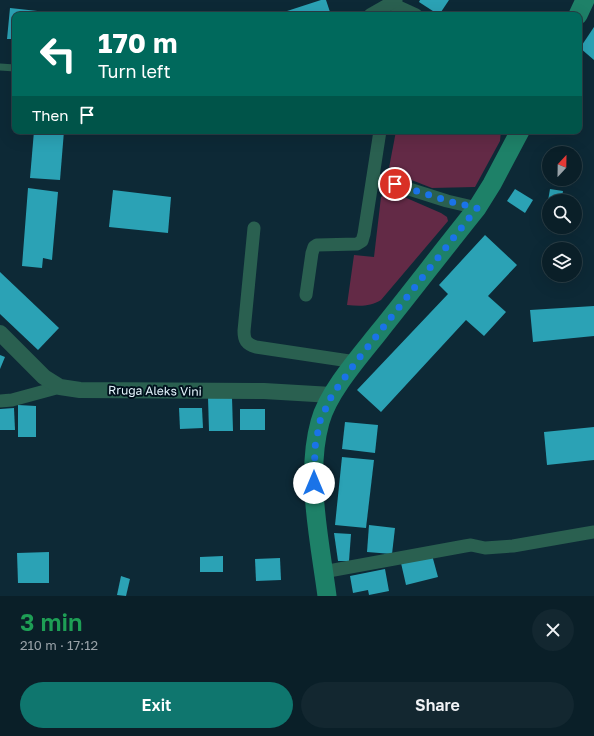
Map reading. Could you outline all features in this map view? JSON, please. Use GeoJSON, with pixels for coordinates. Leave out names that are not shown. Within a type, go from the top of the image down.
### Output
{"type":"FeatureCollection","features":[{"type":"Feature","properties":{"kind":"main road"},"geometry":{"type":"LineString","coordinates":[[579,12],[585,0]]}},
{"type":"Feature","properties":{"kind":"main road"},"geometry":{"type":"LineString","coordinates":[[327,596],[315,513],[315,447],[320,421],[332,395],[356,362],[477,208],[492,184],[518,134]]}},
{"type":"Feature","properties":{"kind":"street"},"geometry":{"type":"LineString","coordinates":[[375,12],[393,2],[411,12]]}},
{"type":"Feature","properties":{"kind":"street"},"geometry":{"type":"LineString","coordinates":[[306,295],[314,247],[317,245],[357,244],[362,241],[380,134]]}},
{"type":"Feature","properties":{"kind":"street"},"geometry":{"type":"LineString","coordinates":[[373,179],[477,208]]}},
{"type":"Feature","properties":{"kind":"street"},"geometry":{"type":"LineString","coordinates":[[254,228],[244,331],[244,338],[246,342],[256,347],[356,362]]}},
{"type":"Feature","properties":{"kind":"street","name":"Rruga Aleks Vini"},"geometry":{"type":"LineString","coordinates":[[0,333],[44,377],[60,387],[80,390],[264,391],[332,395]]}},
{"type":"Feature","properties":{"kind":"street"},"geometry":{"type":"LineString","coordinates":[[0,401],[12,400],[60,387]]}},
{"type":"Feature","properties":{"kind":"street"},"geometry":{"type":"LineString","coordinates":[[323,572],[471,545],[485,548],[513,546],[594,532]]}},
{"type":"Feature","properties":{"kind":"lane"},"geometry":{"type":"LineString","coordinates":[[0,66],[12,68]]}},
{"type":"Feature","properties":{"kind":"shaded area"},"geometry":{"type":"Polygon","coordinates":[[[395,134],[501,134],[500,141],[475,187],[432,188],[409,179],[389,168],[395,134]]]}},
{"type":"Feature","properties":{"kind":"shaded area"},"geometry":{"type":"Polygon","coordinates":[[[395,193],[441,213],[447,217],[448,221],[381,300],[369,305],[347,305],[354,255],[374,257],[381,197],[386,194],[395,193]]]}},
{"type":"Feature","properties":{"kind":"building"},"geometry":{"type":"Polygon","coordinates":[[[321,0],[326,0],[330,12],[284,12],[321,0]]]}},
{"type":"Feature","properties":{"kind":"building"},"geometry":{"type":"Polygon","coordinates":[[[420,0],[449,0],[441,12],[434,12],[419,2],[420,0]]]}},
{"type":"Feature","properties":{"kind":"building"},"geometry":{"type":"Polygon","coordinates":[[[10,8],[47,12],[12,12],[12,39],[7,39],[10,8]]]}},
{"type":"Feature","properties":{"kind":"building"},"geometry":{"type":"Polygon","coordinates":[[[594,27],[594,60],[582,50],[582,45],[594,27]]]}},
{"type":"Feature","properties":{"kind":"building"},"geometry":{"type":"Polygon","coordinates":[[[34,134],[64,134],[60,180],[30,178],[34,134]]]}},
{"type":"Feature","properties":{"kind":"building"},"geometry":{"type":"Polygon","coordinates":[[[28,188],[58,192],[52,260],[43,258],[42,268],[22,266],[28,188]]]}},
{"type":"Feature","properties":{"kind":"building"},"geometry":{"type":"Polygon","coordinates":[[[515,189],[533,200],[525,213],[507,201],[515,189]]]}},
{"type":"Feature","properties":{"kind":"building"},"geometry":{"type":"Polygon","coordinates":[[[550,189],[563,191],[562,194],[549,194],[550,189]]]}},
{"type":"Feature","properties":{"kind":"building"},"geometry":{"type":"Polygon","coordinates":[[[113,190],[171,197],[168,233],[109,227],[113,190]]]}},
{"type":"Feature","properties":{"kind":"building"},"geometry":{"type":"Polygon","coordinates":[[[485,235],[517,265],[488,296],[506,312],[484,336],[466,320],[381,412],[357,390],[448,294],[439,285],[485,235]]]}},
{"type":"Feature","properties":{"kind":"building"},"geometry":{"type":"Polygon","coordinates":[[[0,272],[59,328],[38,350],[0,314],[0,272]]]}},
{"type":"Feature","properties":{"kind":"building"},"geometry":{"type":"Polygon","coordinates":[[[594,306],[594,336],[533,342],[530,310],[594,306]]]}},
{"type":"Feature","properties":{"kind":"building"},"geometry":{"type":"Polygon","coordinates":[[[0,355],[5,357],[0,369],[0,355]]]}},
{"type":"Feature","properties":{"kind":"building"},"geometry":{"type":"Polygon","coordinates":[[[208,397],[232,397],[233,431],[209,431],[208,397]]]}},
{"type":"Feature","properties":{"kind":"building"},"geometry":{"type":"Polygon","coordinates":[[[18,405],[36,406],[36,437],[18,437],[18,405]]]}},
{"type":"Feature","properties":{"kind":"building"},"geometry":{"type":"Polygon","coordinates":[[[14,408],[15,430],[0,430],[0,409],[14,408]]]}},
{"type":"Feature","properties":{"kind":"building"},"geometry":{"type":"Polygon","coordinates":[[[179,408],[202,408],[203,428],[180,429],[179,408]]]}},
{"type":"Feature","properties":{"kind":"building"},"geometry":{"type":"Polygon","coordinates":[[[240,409],[265,409],[265,430],[240,430],[240,409]]]}},
{"type":"Feature","properties":{"kind":"building"},"geometry":{"type":"Polygon","coordinates":[[[345,422],[378,425],[375,453],[342,449],[345,422]]]}},
{"type":"Feature","properties":{"kind":"building"},"geometry":{"type":"Polygon","coordinates":[[[594,427],[594,460],[547,465],[544,432],[594,427]]]}},
{"type":"Feature","properties":{"kind":"building"},"geometry":{"type":"Polygon","coordinates":[[[342,457],[374,460],[366,528],[335,525],[342,457]]]}},
{"type":"Feature","properties":{"kind":"building"},"geometry":{"type":"Polygon","coordinates":[[[369,525],[395,528],[392,554],[367,552],[369,525]]]}},
{"type":"Feature","properties":{"kind":"building"},"geometry":{"type":"Polygon","coordinates":[[[334,533],[351,534],[349,561],[338,561],[334,533]]]}},
{"type":"Feature","properties":{"kind":"building"},"geometry":{"type":"Polygon","coordinates":[[[49,552],[49,583],[18,583],[17,553],[49,552]]]}},
{"type":"Feature","properties":{"kind":"building"},"geometry":{"type":"Polygon","coordinates":[[[432,555],[438,577],[406,585],[401,563],[432,555]]]}},
{"type":"Feature","properties":{"kind":"building"},"geometry":{"type":"Polygon","coordinates":[[[223,556],[223,572],[200,572],[200,557],[223,556]]]}},
{"type":"Feature","properties":{"kind":"building"},"geometry":{"type":"Polygon","coordinates":[[[280,558],[281,580],[256,581],[255,559],[280,558]]]}},
{"type":"Feature","properties":{"kind":"building"},"geometry":{"type":"Polygon","coordinates":[[[385,569],[389,591],[369,595],[368,590],[353,593],[350,576],[385,569]]]}},
{"type":"Feature","properties":{"kind":"building"},"geometry":{"type":"Polygon","coordinates":[[[121,576],[130,579],[126,596],[117,595],[121,576]]]}},
{"type":"Feature","properties":{"kind":"route"},"geometry":{"type":"LineString","coordinates":[[314,483],[315,447],[320,421],[332,395],[356,362],[477,208],[448,201],[395,184]]}}]}
